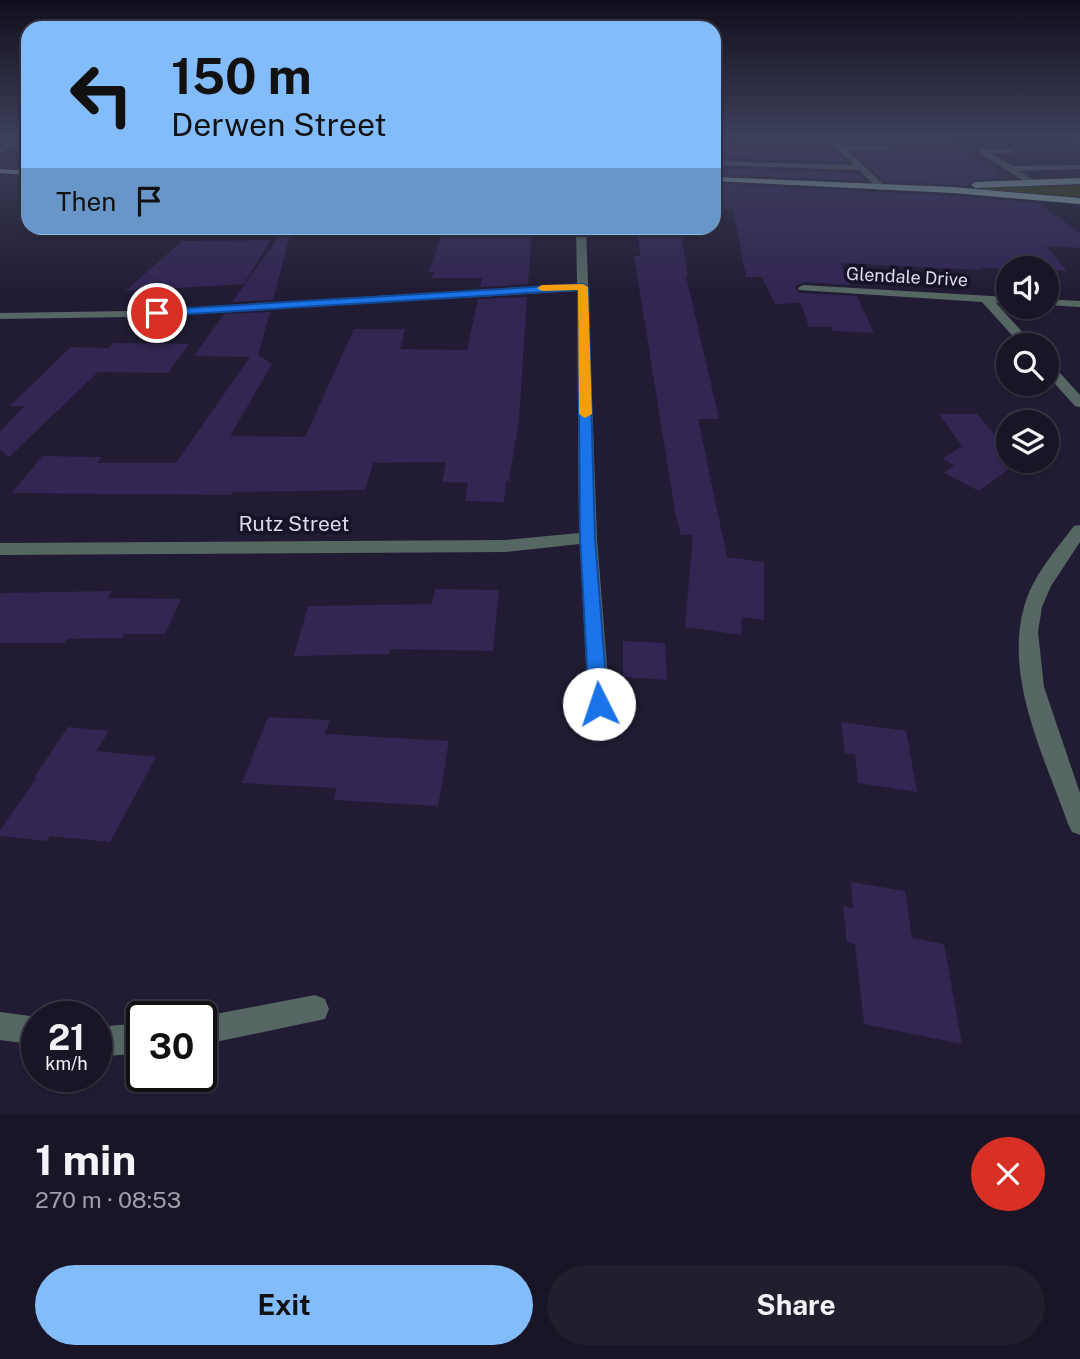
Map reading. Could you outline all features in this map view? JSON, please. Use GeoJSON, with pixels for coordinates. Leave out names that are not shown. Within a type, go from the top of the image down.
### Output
{"type":"FeatureCollection","features":[{"type":"Feature","properties":{"kind":"main road"},"geometry":{"type":"LineString","coordinates":[[882,188],[953,190],[986,195],[1080,201]]}},
{"type":"Feature","properties":{"kind":"main road"},"geometry":{"type":"LineString","coordinates":[[953,190],[960,188]]}},
{"type":"Feature","properties":{"kind":"street"},"geometry":{"type":"LineString","coordinates":[[581,235],[588,538],[599,704]]}},
{"type":"Feature","properties":{"kind":"street"},"geometry":{"type":"LineString","coordinates":[[0,316],[131,314],[583,287]]}},
{"type":"Feature","properties":{"kind":"street","name":"Glendale Drive"},"geometry":{"type":"LineString","coordinates":[[803,288],[996,299]]}},
{"type":"Feature","properties":{"kind":"street"},"geometry":{"type":"LineString","coordinates":[[986,299],[1017,333]]}},
{"type":"Feature","properties":{"kind":"street"},"geometry":{"type":"LineString","coordinates":[[1059,303],[1080,304]]}},
{"type":"Feature","properties":{"kind":"street"},"geometry":{"type":"LineString","coordinates":[[1059,380],[1080,403]]}},
{"type":"Feature","properties":{"kind":"street"},"geometry":{"type":"LineString","coordinates":[[1080,530],[1047,573],[1032,608],[1027,643],[1036,696],[1080,824]]}},
{"type":"Feature","properties":{"kind":"street","name":"Rutz Street"},"geometry":{"type":"LineString","coordinates":[[0,549],[506,546],[588,538]]}},
{"type":"Feature","properties":{"kind":"street"},"geometry":{"type":"LineString","coordinates":[[217,1028],[315,1009]]}},
{"type":"Feature","properties":{"kind":"street"},"geometry":{"type":"LineString","coordinates":[[0,1026],[21,1029]]}},
{"type":"Feature","properties":{"kind":"green space"},"geometry":{"type":"Polygon","coordinates":[[[1080,188],[1080,197],[981,189],[1080,188]]]}},
{"type":"Feature","properties":{"kind":"building"},"geometry":{"type":"Polygon","coordinates":[[[721,188],[793,188],[1038,203],[1080,233],[1080,248],[1046,246],[1054,256],[996,256],[996,268],[980,268],[982,270],[840,263],[851,285],[803,282],[795,287],[799,293],[857,296],[874,333],[809,327],[801,303],[775,304],[762,277],[746,277],[733,210],[721,209],[721,188]]]}},
{"type":"Feature","properties":{"kind":"building"},"geometry":{"type":"Polygon","coordinates":[[[280,235],[290,235],[273,300],[232,302],[280,235]]]}},
{"type":"Feature","properties":{"kind":"building"},"geometry":{"type":"Polygon","coordinates":[[[442,235],[532,235],[528,284],[480,287],[482,278],[432,278],[434,272],[429,272],[442,235]]]}},
{"type":"Feature","properties":{"kind":"building"},"geometry":{"type":"Polygon","coordinates":[[[638,235],[681,236],[686,276],[719,419],[698,419],[727,557],[764,562],[764,620],[742,617],[741,635],[685,627],[693,535],[681,535],[676,517],[634,256],[640,256],[638,235]]]}},
{"type":"Feature","properties":{"kind":"building"},"geometry":{"type":"Polygon","coordinates":[[[271,240],[244,284],[125,291],[182,241],[271,240]]]}},
{"type":"Feature","properties":{"kind":"building"},"geometry":{"type":"Polygon","coordinates":[[[1059,261],[1067,271],[1059,270],[1059,261]]]}},
{"type":"Feature","properties":{"kind":"building"},"geometry":{"type":"Polygon","coordinates":[[[527,297],[519,420],[504,502],[465,501],[468,483],[442,482],[446,462],[373,463],[365,490],[233,492],[232,495],[12,493],[42,456],[101,457],[97,463],[176,463],[250,357],[194,356],[224,314],[270,312],[258,355],[272,364],[230,436],[305,437],[354,329],[405,329],[400,349],[467,350],[478,299],[527,297]]]}},
{"type":"Feature","properties":{"kind":"building"},"geometry":{"type":"Polygon","coordinates":[[[113,343],[189,344],[168,373],[98,372],[9,457],[0,449],[0,432],[24,406],[10,406],[71,347],[109,348],[113,343]]]}},
{"type":"Feature","properties":{"kind":"building"},"geometry":{"type":"Polygon","coordinates":[[[939,414],[977,414],[996,437],[996,473],[1003,473],[979,491],[944,473],[954,465],[942,459],[962,446],[939,414]]]}},
{"type":"Feature","properties":{"kind":"building"},"geometry":{"type":"Polygon","coordinates":[[[435,589],[499,590],[493,651],[390,649],[389,654],[294,656],[308,606],[432,604],[435,589]]]}},
{"type":"Feature","properties":{"kind":"building"},"geometry":{"type":"Polygon","coordinates":[[[112,591],[108,598],[181,599],[165,634],[67,639],[64,643],[0,643],[0,593],[112,591]]]}},
{"type":"Feature","properties":{"kind":"building"},"geometry":{"type":"Polygon","coordinates":[[[623,641],[665,643],[667,680],[623,677],[623,641]]]}},
{"type":"Feature","properties":{"kind":"building"},"geometry":{"type":"Polygon","coordinates":[[[268,717],[330,720],[325,734],[449,741],[438,806],[334,800],[336,788],[242,783],[268,717]]]}},
{"type":"Feature","properties":{"kind":"building"},"geometry":{"type":"Polygon","coordinates":[[[841,722],[906,731],[917,792],[858,783],[855,754],[845,753],[841,722]]]}},
{"type":"Feature","properties":{"kind":"building"},"geometry":{"type":"Polygon","coordinates":[[[68,727],[109,731],[96,751],[156,757],[110,842],[50,836],[47,841],[0,836],[0,830],[37,778],[34,778],[68,727]]]}},
{"type":"Feature","properties":{"kind":"building"},"geometry":{"type":"Polygon","coordinates":[[[851,882],[905,891],[912,938],[944,944],[962,1044],[864,1024],[855,944],[847,942],[843,906],[853,908],[851,882]]]}},
{"type":"Feature","properties":{"kind":"slow traffic"},"geometry":{"type":"LineString","coordinates":[[542,288],[583,287],[585,414]]}},
{"type":"Feature","properties":{"kind":"route"},"geometry":{"type":"LineString","coordinates":[[157,313],[583,287],[588,538],[599,704]]}}]}
